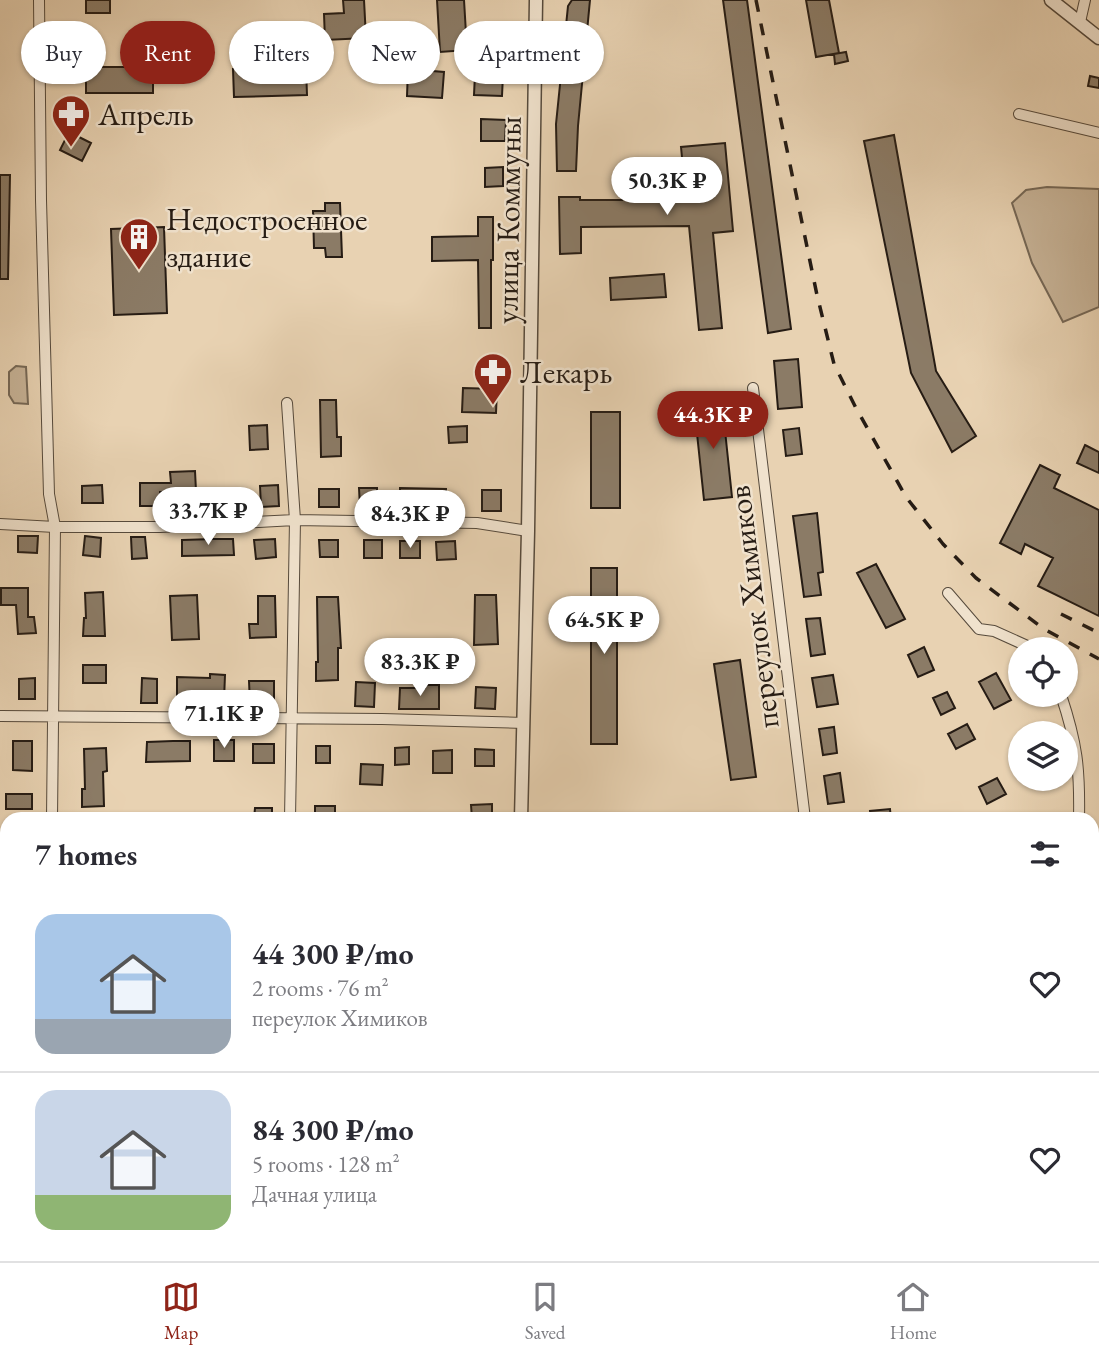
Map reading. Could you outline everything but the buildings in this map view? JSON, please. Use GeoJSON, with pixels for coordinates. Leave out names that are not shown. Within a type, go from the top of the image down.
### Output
{"type":"FeatureCollection","features":[{"type":"Feature","properties":{"kind":"street"},"geometry":{"type":"LineString","coordinates":[[39,0],[48,494],[55,527],[51,812]]}},
{"type":"Feature","properties":{"kind":"street","name":"улица Коммуны"},"geometry":{"type":"LineString","coordinates":[[521,812],[536,0]]}},
{"type":"Feature","properties":{"kind":"street"},"geometry":{"type":"LineString","coordinates":[[1052,0],[1099,38]]}},
{"type":"Feature","properties":{"kind":"street"},"geometry":{"type":"LineString","coordinates":[[1080,22],[1085,0]]}},
{"type":"Feature","properties":{"kind":"street"},"geometry":{"type":"LineString","coordinates":[[1019,114],[1099,133]]}},
{"type":"Feature","properties":{"kind":"street","name":"переулок Химиков"},"geometry":{"type":"LineString","coordinates":[[753,388],[804,812]]}},
{"type":"Feature","properties":{"kind":"street"},"geometry":{"type":"LineString","coordinates":[[287,403],[295,520],[290,812]]}},
{"type":"Feature","properties":{"kind":"street"},"geometry":{"type":"LineString","coordinates":[[0,524],[160,527],[295,520],[477,523],[528,531]]}},
{"type":"Feature","properties":{"kind":"street"},"geometry":{"type":"LineString","coordinates":[[948,593],[979,629],[994,631],[1008,637]]}},
{"type":"Feature","properties":{"kind":"street"},"geometry":{"type":"LineString","coordinates":[[1065,707],[1077,749],[1079,812]]}},
{"type":"Feature","properties":{"kind":"street"},"geometry":{"type":"LineString","coordinates":[[0,716],[524,723]]}},
{"type":"Feature","properties":{"kind":"shaded area"},"geometry":{"type":"Polygon","coordinates":[[[1047,187],[1099,189],[1099,307],[1063,322],[1032,263],[1012,203],[1026,190],[1047,187]]]}},
{"type":"Feature","properties":{"kind":"shaded area"},"geometry":{"type":"Polygon","coordinates":[[[16,366],[26,367],[28,404],[14,403],[9,395],[9,372],[16,366]]]}},
{"type":"Feature","properties":{"kind":"railway"},"geometry":{"type":"LineString","coordinates":[[756,0],[817,295],[834,364],[856,408],[906,497],[943,544],[976,578],[1044,629],[1099,659]]}},
{"type":"Feature","properties":{"kind":"railway"},"geometry":{"type":"LineString","coordinates":[[1061,614],[1099,633]]}},
{"type":"Feature","properties":{"kind":"place","name":"Апрель"},"geometry":{"type":"Point","coordinates":[71,148]}},
{"type":"Feature","properties":{"kind":"place","name":"Недостроенное здание"},"geometry":{"type":"Point","coordinates":[139,271]}},
{"type":"Feature","properties":{"kind":"place","name":"Лекарь"},"geometry":{"type":"Point","coordinates":[493,406]}}]}
